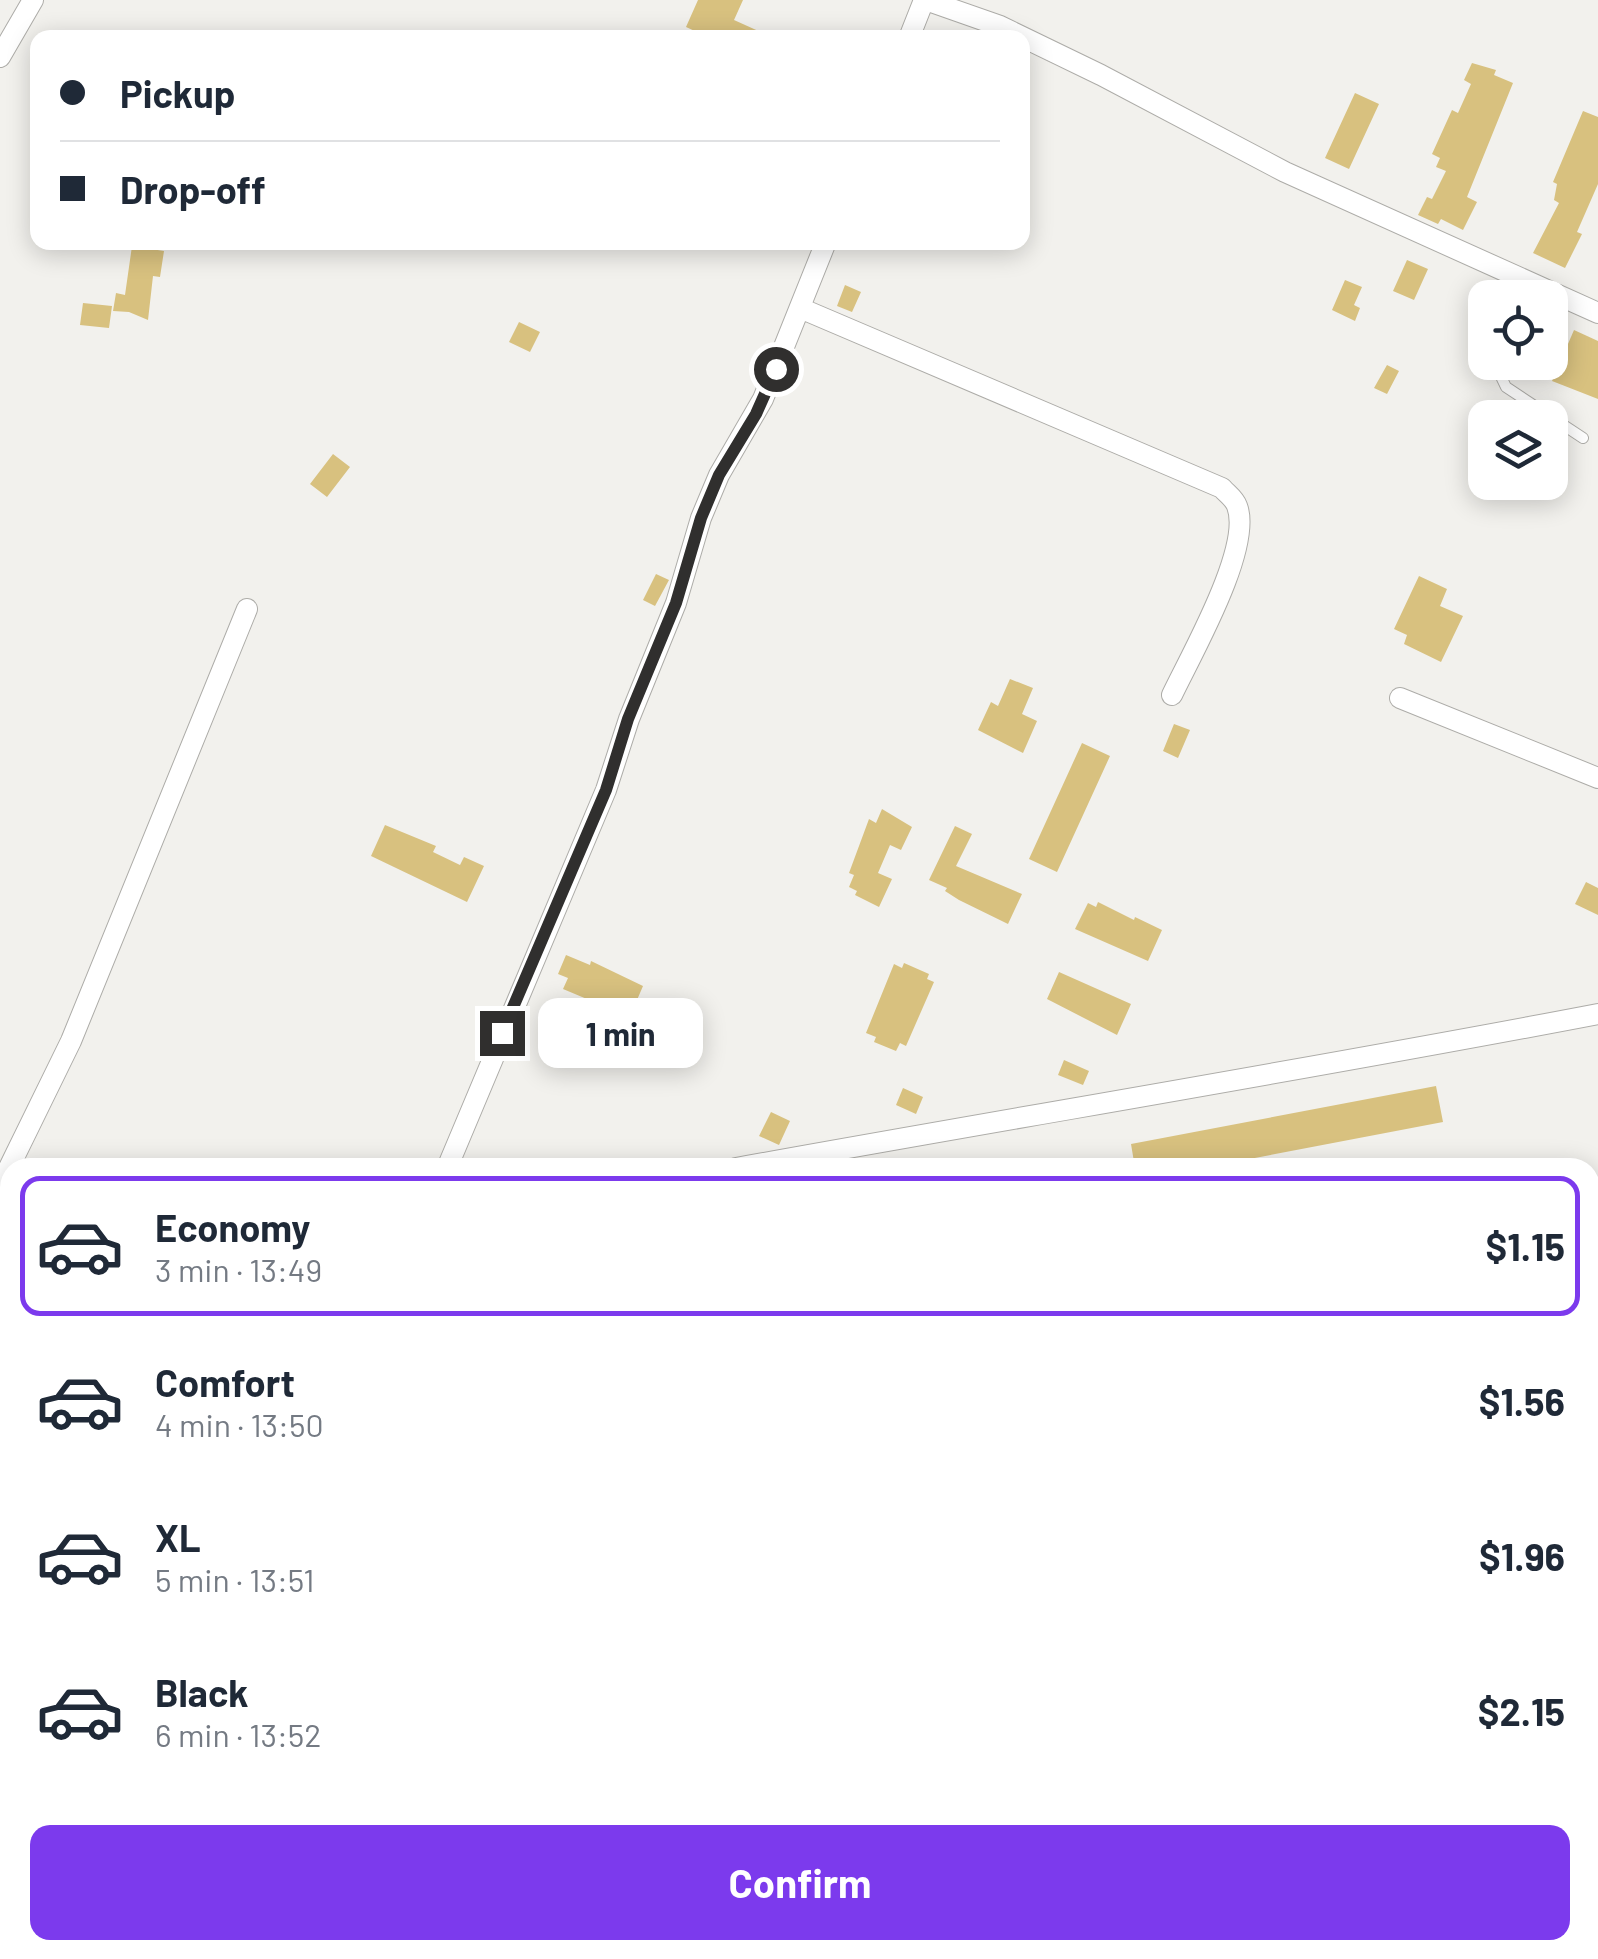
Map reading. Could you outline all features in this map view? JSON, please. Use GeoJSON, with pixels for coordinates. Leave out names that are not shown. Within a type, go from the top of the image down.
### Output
{"type":"FeatureCollection","features":[{"type":"Feature","properties":{"kind":"street"},"geometry":{"type":"LineString","coordinates":[[0,57],[33,0]]}},
{"type":"Feature","properties":{"kind":"street"},"geometry":{"type":"LineString","coordinates":[[912,30],[925,0],[1008,30]]}},
{"type":"Feature","properties":{"kind":"street"},"geometry":{"type":"LineString","coordinates":[[1030,41],[1496,280]]}},
{"type":"Feature","properties":{"kind":"street"},"geometry":{"type":"LineString","coordinates":[[450,1158],[606,790],[634,706],[676,603],[701,518],[719,475],[764,399],[823,250]]}},
{"type":"Feature","properties":{"kind":"street"},"geometry":{"type":"LineString","coordinates":[[1568,304],[1598,313]]}},
{"type":"Feature","properties":{"kind":"street"},"geometry":{"type":"LineString","coordinates":[[800,308],[1222,488],[1234,500],[1239,524],[1228,576],[1172,695]]}},
{"type":"Feature","properties":{"kind":"street"},"geometry":{"type":"LineString","coordinates":[[14,1158],[71,1040],[247,609]]}},
{"type":"Feature","properties":{"kind":"street"},"geometry":{"type":"LineString","coordinates":[[1400,698],[1598,778]]}},
{"type":"Feature","properties":{"kind":"street"},"geometry":{"type":"LineString","coordinates":[[791,1158],[1146,1094],[1313,1069],[1598,1014]]}},
{"type":"Feature","properties":{"kind":"lane"},"geometry":{"type":"LineString","coordinates":[[1503,380],[1506,387],[1583,438]]}},
{"type":"Feature","properties":{"kind":"building"},"geometry":{"type":"Polygon","coordinates":[[[698,0],[743,0],[734,20],[756,30],[693,30],[686,27],[698,0]]]}},
{"type":"Feature","properties":{"kind":"building"},"geometry":{"type":"Polygon","coordinates":[[[1472,63],[1496,70],[1494,75],[1513,83],[1467,197],[1477,202],[1463,230],[1441,219],[1438,224],[1418,215],[1427,197],[1432,199],[1446,171],[1436,167],[1440,158],[1432,154],[1452,110],[1458,113],[1471,84],[1464,80],[1472,63]]]}},
{"type":"Feature","properties":{"kind":"building"},"geometry":{"type":"Polygon","coordinates":[[[1355,93],[1379,104],[1349,169],[1325,158],[1355,93]]]}},
{"type":"Feature","properties":{"kind":"building"},"geometry":{"type":"Polygon","coordinates":[[[1583,111],[1598,117],[1598,184],[1577,232],[1582,234],[1565,268],[1533,253],[1559,203],[1554,200],[1557,184],[1553,182],[1583,111]]]}},
{"type":"Feature","properties":{"kind":"building"},"geometry":{"type":"Polygon","coordinates":[[[131,250],[164,251],[160,277],[153,276],[148,320],[129,312],[113,311],[116,293],[125,295],[131,250]]]}},
{"type":"Feature","properties":{"kind":"building"},"geometry":{"type":"Polygon","coordinates":[[[1407,260],[1428,269],[1414,300],[1393,291],[1407,260]]]}},
{"type":"Feature","properties":{"kind":"building"},"geometry":{"type":"Polygon","coordinates":[[[1345,280],[1362,287],[1354,305],[1360,308],[1355,321],[1332,310],[1345,280]]]}},
{"type":"Feature","properties":{"kind":"building"},"geometry":{"type":"Polygon","coordinates":[[[845,285],[861,292],[852,312],[837,306],[845,285]]]}},
{"type":"Feature","properties":{"kind":"building"},"geometry":{"type":"Polygon","coordinates":[[[83,303],[112,306],[109,328],[80,325],[83,303]]]}},
{"type":"Feature","properties":{"kind":"building"},"geometry":{"type":"Polygon","coordinates":[[[519,322],[540,332],[530,352],[509,342],[519,322]]]}},
{"type":"Feature","properties":{"kind":"building"},"geometry":{"type":"Polygon","coordinates":[[[1574,330],[1598,341],[1598,399],[1552,381],[1568,380],[1568,344],[1574,330]]]}},
{"type":"Feature","properties":{"kind":"building"},"geometry":{"type":"Polygon","coordinates":[[[1387,365],[1399,371],[1387,394],[1374,388],[1387,365]]]}},
{"type":"Feature","properties":{"kind":"building"},"geometry":{"type":"Polygon","coordinates":[[[333,454],[350,467],[327,497],[310,484],[333,454]]]}},
{"type":"Feature","properties":{"kind":"building"},"geometry":{"type":"Polygon","coordinates":[[[656,574],[669,580],[655,606],[643,600],[656,574]]]}},
{"type":"Feature","properties":{"kind":"building"},"geometry":{"type":"Polygon","coordinates":[[[1419,576],[1447,589],[1440,606],[1463,616],[1441,662],[1404,644],[1407,635],[1394,629],[1419,576]]]}},
{"type":"Feature","properties":{"kind":"building"},"geometry":{"type":"Polygon","coordinates":[[[1010,679],[1033,688],[1022,714],[1037,721],[1023,753],[978,730],[991,702],[998,706],[1010,679]]]}},
{"type":"Feature","properties":{"kind":"building"},"geometry":{"type":"Polygon","coordinates":[[[1174,724],[1190,730],[1178,758],[1163,751],[1174,724]]]}},
{"type":"Feature","properties":{"kind":"building"},"geometry":{"type":"Polygon","coordinates":[[[1082,743],[1110,756],[1057,872],[1029,859],[1082,743]]]}},
{"type":"Feature","properties":{"kind":"building"},"geometry":{"type":"Polygon","coordinates":[[[882,809],[912,827],[901,850],[890,845],[878,873],[892,879],[879,907],[855,895],[857,891],[849,887],[854,875],[849,873],[869,819],[876,823],[882,809]]]}},
{"type":"Feature","properties":{"kind":"building"},"geometry":{"type":"Polygon","coordinates":[[[385,825],[436,846],[433,852],[460,865],[464,857],[484,866],[467,902],[371,856],[385,825]]]}},
{"type":"Feature","properties":{"kind":"building"},"geometry":{"type":"Polygon","coordinates":[[[955,826],[972,834],[956,866],[1022,894],[1008,924],[929,880],[955,826]]]}},
{"type":"Feature","properties":{"kind":"building"},"geometry":{"type":"Polygon","coordinates":[[[1586,882],[1598,888],[1598,915],[1575,904],[1586,882]]]}},
{"type":"Feature","properties":{"kind":"building"},"geometry":{"type":"Polygon","coordinates":[[[1098,902],[1162,930],[1148,961],[1075,929],[1088,903],[1096,907],[1098,902]]]}},
{"type":"Feature","properties":{"kind":"building"},"geometry":{"type":"Polygon","coordinates":[[[566,955],[590,965],[591,961],[643,986],[631,1014],[563,989],[568,978],[558,974],[566,955]]]}},
{"type":"Feature","properties":{"kind":"building"},"geometry":{"type":"Polygon","coordinates":[[[904,963],[929,974],[927,979],[934,982],[906,1046],[900,1043],[896,1051],[874,1042],[876,1037],[866,1033],[894,964],[902,968],[904,963]]]}},
{"type":"Feature","properties":{"kind":"building"},"geometry":{"type":"Polygon","coordinates":[[[1059,972],[1131,1004],[1117,1035],[1047,999],[1059,972]]]}},
{"type":"Feature","properties":{"kind":"building"},"geometry":{"type":"Polygon","coordinates":[[[1064,1060],[1089,1071],[1083,1085],[1058,1075],[1064,1060]]]}},
{"type":"Feature","properties":{"kind":"building"},"geometry":{"type":"Polygon","coordinates":[[[1436,1086],[1443,1122],[1254,1158],[1133,1158],[1131,1144],[1436,1086]]]}},
{"type":"Feature","properties":{"kind":"building"},"geometry":{"type":"Polygon","coordinates":[[[903,1088],[923,1097],[916,1114],[896,1105],[903,1088]]]}},
{"type":"Feature","properties":{"kind":"building"},"geometry":{"type":"Polygon","coordinates":[[[771,1112],[790,1121],[779,1145],[759,1136],[771,1112]]]}},
{"type":"Feature","properties":{"kind":"route"},"geometry":{"type":"LineString","coordinates":[[502,1033],[606,790],[628,719],[676,603],[701,518],[719,475],[756,414],[776,369]]}}]}
